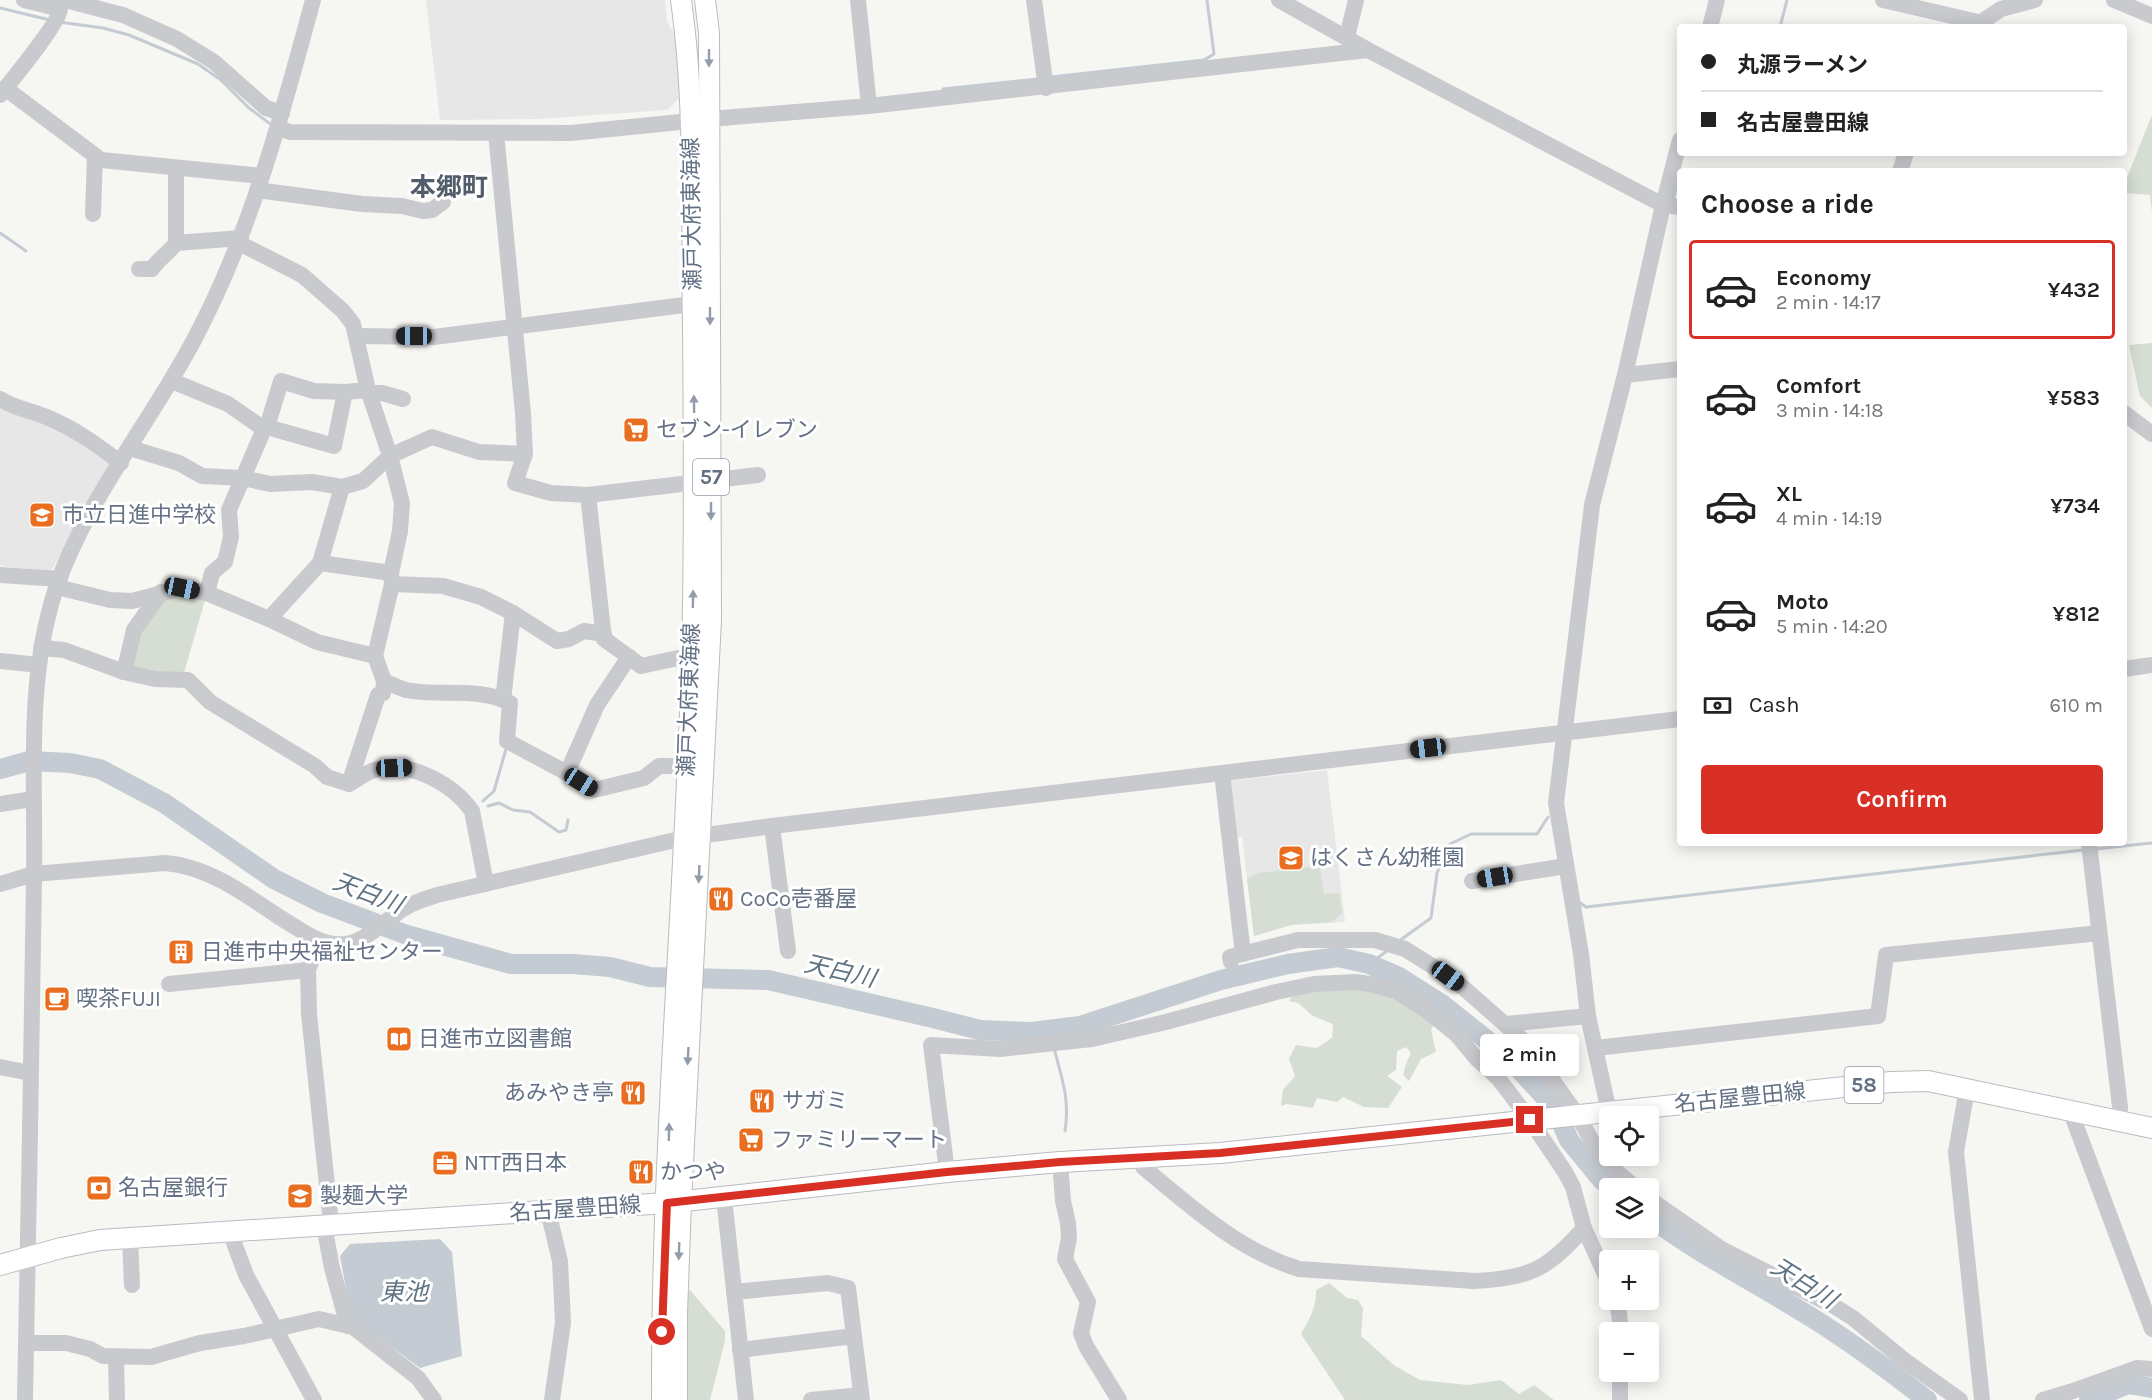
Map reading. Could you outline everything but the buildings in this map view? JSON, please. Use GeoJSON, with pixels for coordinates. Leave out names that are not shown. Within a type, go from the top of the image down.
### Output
{"type":"FeatureCollection","features":[{"type":"Feature","properties":{"kind":"main road","name":"瀬戸大府東海線"},"geometry":{"type":"LineString","coordinates":[[681,0],[700,120],[703,482],[687,766],[692,837]]}},
{"type":"Feature","properties":{"kind":"main road","name":"瀬戸大府東海線"},"geometry":{"type":"LineString","coordinates":[[662,1400],[662,1309],[674,1203],[692,837],[711,620],[692,304],[700,120],[709,33],[705,0]]}},
{"type":"Feature","properties":{"kind":"main road","name":"名古屋豊田線"},"geometry":{"type":"LineString","coordinates":[[1659,1107],[1891,1082],[1928,1081],[2152,1128]]}},
{"type":"Feature","properties":{"kind":"main road","name":"名古屋豊田線"},"geometry":{"type":"LineString","coordinates":[[0,1265],[100,1240],[674,1203],[947,1172],[1060,1162],[1220,1153],[1599,1113]]}},
{"type":"Feature","properties":{"kind":"main road","name":"瀬戸大府東海線"},"geometry":{"type":"LineString","coordinates":[[674,1203],[677,1400]]}},
{"type":"Feature","properties":{"kind":"street"},"geometry":{"type":"LineString","coordinates":[[24,0],[60,9],[59,14],[3,91],[101,160],[176,168],[362,204],[402,206],[423,211],[432,210],[443,202]]}},
{"type":"Feature","properties":{"kind":"street"},"geometry":{"type":"LineString","coordinates":[[25,1400],[34,874],[34,721],[41,648],[58,583],[84,524],[172,381],[216,297],[240,241],[280,120],[313,0]]}},
{"type":"Feature","properties":{"kind":"street"},"geometry":{"type":"LineString","coordinates":[[858,0],[869,106]]}},
{"type":"Feature","properties":{"kind":"street"},"geometry":{"type":"LineString","coordinates":[[1034,0],[1046,88]]}},
{"type":"Feature","properties":{"kind":"street"},"geometry":{"type":"LineString","coordinates":[[1279,0],[1368,50],[1663,205],[1677,207]]}},
{"type":"Feature","properties":{"kind":"street"},"geometry":{"type":"LineString","coordinates":[[1347,37],[1356,0]]}},
{"type":"Feature","properties":{"kind":"street"},"geometry":{"type":"LineString","coordinates":[[1711,24],[1717,0]]}},
{"type":"Feature","properties":{"kind":"street"},"geometry":{"type":"LineString","coordinates":[[1883,0],[1972,24]]}},
{"type":"Feature","properties":{"kind":"street"},"geometry":{"type":"LineString","coordinates":[[1978,24],[2001,9],[2036,0]]}},
{"type":"Feature","properties":{"kind":"street"},"geometry":{"type":"LineString","coordinates":[[2114,0],[2151,12]]}},
{"type":"Feature","properties":{"kind":"street"},"geometry":{"type":"LineString","coordinates":[[59,14],[123,15],[177,39],[214,62],[280,120],[290,132],[570,133],[1046,88],[1368,50]]}},
{"type":"Feature","properties":{"kind":"street"},"geometry":{"type":"LineString","coordinates":[[496,133],[523,413],[525,454],[515,483],[551,493],[588,495],[758,475]]}},
{"type":"Feature","properties":{"kind":"street"},"geometry":{"type":"LineString","coordinates":[[1608,1106],[1588,1016],[1581,954],[1556,803],[1592,505],[1677,151]]}},
{"type":"Feature","properties":{"kind":"street"},"geometry":{"type":"LineString","coordinates":[[93,214],[95,156]]}},
{"type":"Feature","properties":{"kind":"street"},"geometry":{"type":"LineString","coordinates":[[139,268],[152,269],[176,243],[176,168]]}},
{"type":"Feature","properties":{"kind":"street"},"geometry":{"type":"LineString","coordinates":[[176,243],[240,241],[302,275],[344,311],[356,336],[368,391],[390,456],[402,503],[392,578],[375,656],[384,681],[383,693],[378,694],[349,784]]}},
{"type":"Feature","properties":{"kind":"street"},"geometry":{"type":"LineString","coordinates":[[356,336],[434,336],[692,304]]}},
{"type":"Feature","properties":{"kind":"street"},"geometry":{"type":"LineString","coordinates":[[1625,375],[1677,369]]}},
{"type":"Feature","properties":{"kind":"street"},"geometry":{"type":"LineString","coordinates":[[172,381],[228,404],[266,428],[334,446],[345,392]]}},
{"type":"Feature","properties":{"kind":"street"},"geometry":{"type":"LineString","coordinates":[[207,593],[212,573],[225,562],[231,537],[229,510],[266,428],[280,381],[314,391],[368,391],[403,399]]}},
{"type":"Feature","properties":{"kind":"street"},"geometry":{"type":"LineString","coordinates":[[0,399],[13,407],[42,415],[125,456],[179,463],[202,476],[243,478],[270,484],[312,482],[342,487],[363,481],[390,456],[432,437],[479,452],[525,454]]}},
{"type":"Feature","properties":{"kind":"street"},"geometry":{"type":"LineString","coordinates":[[2127,415],[2152,434]]}},
{"type":"Feature","properties":{"kind":"street"},"geometry":{"type":"LineString","coordinates":[[269,619],[320,563],[342,487]]}},
{"type":"Feature","properties":{"kind":"street"},"geometry":{"type":"LineString","coordinates":[[588,495],[604,639],[641,666],[692,655]]}},
{"type":"Feature","properties":{"kind":"street"},"geometry":{"type":"LineString","coordinates":[[320,563],[443,586],[481,597],[513,613],[557,641],[569,639],[584,631],[604,634]]}},
{"type":"Feature","properties":{"kind":"street"},"geometry":{"type":"LineString","coordinates":[[0,575],[58,583],[110,600],[132,601],[182,588],[207,593],[317,642],[375,656]]}},
{"type":"Feature","properties":{"kind":"street"},"geometry":{"type":"LineString","coordinates":[[124,672],[134,630],[161,592]]}},
{"type":"Feature","properties":{"kind":"street"},"geometry":{"type":"LineString","coordinates":[[503,700],[513,613]]}},
{"type":"Feature","properties":{"kind":"street"},"geometry":{"type":"LineString","coordinates":[[41,648],[64,650],[124,672],[155,679],[188,681],[210,702],[315,766],[327,777],[349,784],[378,769],[409,768],[441,783],[465,801],[472,811],[486,884]]}},
{"type":"Feature","properties":{"kind":"street"},"geometry":{"type":"LineString","coordinates":[[567,773],[597,705],[629,657]]}},
{"type":"Feature","properties":{"kind":"street"},"geometry":{"type":"LineString","coordinates":[[0,661],[39,665]]}},
{"type":"Feature","properties":{"kind":"street"},"geometry":{"type":"LineString","coordinates":[[2127,669],[2152,665]]}},
{"type":"Feature","properties":{"kind":"street"},"geometry":{"type":"LineString","coordinates":[[384,681],[406,690],[462,692],[510,703],[507,741],[594,790],[644,778],[659,766],[687,766]]}},
{"type":"Feature","properties":{"kind":"street"},"geometry":{"type":"LineString","coordinates":[[0,884],[34,874],[176,864],[204,872],[245,894],[319,942],[345,945],[358,941],[405,907],[437,895],[692,837],[1677,719]]}},
{"type":"Feature","properties":{"kind":"street"},"geometry":{"type":"LineString","coordinates":[[1222,773],[1237,958],[1298,940],[1375,940],[1406,950],[1448,976],[1526,1042],[1538,1056],[1575,1116],[1624,1178]]}},
{"type":"Feature","properties":{"kind":"street"},"geometry":{"type":"LineString","coordinates":[[0,804],[33,799]]}},
{"type":"Feature","properties":{"kind":"street"},"geometry":{"type":"LineString","coordinates":[[772,826],[788,951]]}},
{"type":"Feature","properties":{"kind":"street"},"geometry":{"type":"LineString","coordinates":[[2089,846],[2120,1121]]}},
{"type":"Feature","properties":{"kind":"street"},"geometry":{"type":"LineString","coordinates":[[1472,881],[1566,866]]}},
{"type":"Feature","properties":{"kind":"street"},"geometry":{"type":"LineString","coordinates":[[1596,1048],[1878,1016],[1886,955],[2099,933]]}},
{"type":"Feature","properties":{"kind":"street"},"geometry":{"type":"LineString","coordinates":[[319,942],[308,970],[309,1014],[331,1224],[326,1236],[348,1326]]}},
{"type":"Feature","properties":{"kind":"street"},"geometry":{"type":"LineString","coordinates":[[169,984],[308,970]]}},
{"type":"Feature","properties":{"kind":"street"},"geometry":{"type":"LineString","coordinates":[[947,1172],[931,1045],[1000,1049],[1092,1040],[1276,992],[1336,982],[1355,982],[1384,987],[1408,998],[1426,1010],[1456,1034],[1476,1058],[1498,1078],[1533,1120],[1565,1172],[1573,1187],[1584,1228],[1599,1261]]}},
{"type":"Feature","properties":{"kind":"street"},"geometry":{"type":"LineString","coordinates":[[1505,1024],[1588,1016]]}},
{"type":"Feature","properties":{"kind":"street"},"geometry":{"type":"LineString","coordinates":[[0,1067],[31,1073]]}},
{"type":"Feature","properties":{"kind":"street"},"geometry":{"type":"LineString","coordinates":[[1967,1089],[1956,1152],[1982,1400]]}},
{"type":"Feature","properties":{"kind":"street"},"geometry":{"type":"LineString","coordinates":[[2070,1110],[2147,1302],[2152,1329]]}},
{"type":"Feature","properties":{"kind":"street"},"geometry":{"type":"LineString","coordinates":[[1142,1159],[1143,1167],[1219,1229],[1275,1262],[1299,1269],[1474,1281],[1503,1280],[1544,1266],[1561,1254],[1584,1228]]}},
{"type":"Feature","properties":{"kind":"street"},"geometry":{"type":"LineString","coordinates":[[1060,1162],[1069,1238],[1065,1259],[1088,1302],[1081,1333],[1086,1346],[1119,1400]]}},
{"type":"Feature","properties":{"kind":"street"},"geometry":{"type":"LineString","coordinates":[[724,1198],[746,1400]]}},
{"type":"Feature","properties":{"kind":"street"},"geometry":{"type":"LineString","coordinates":[[1659,1206],[1723,1250],[1853,1318],[1904,1360],[1960,1400]]}},
{"type":"Feature","properties":{"kind":"street"},"geometry":{"type":"LineString","coordinates":[[548,1211],[560,1261],[563,1323],[552,1400]]}},
{"type":"Feature","properties":{"kind":"street"},"geometry":{"type":"LineString","coordinates":[[230,1232],[246,1275],[277,1328],[314,1400]]}},
{"type":"Feature","properties":{"kind":"street"},"geometry":{"type":"LineString","coordinates":[[130,1238],[132,1285]]}},
{"type":"Feature","properties":{"kind":"street"},"geometry":{"type":"LineString","coordinates":[[734,1292],[828,1283],[848,1288],[862,1397],[811,1400]]}},
{"type":"Feature","properties":{"kind":"street"},"geometry":{"type":"LineString","coordinates":[[26,1343],[66,1343],[90,1349],[103,1356],[116,1358],[151,1357],[200,1343],[319,1319],[353,1327],[418,1378],[434,1400]]}},
{"type":"Feature","properties":{"kind":"street"},"geometry":{"type":"LineString","coordinates":[[740,1350],[854,1336]]}},
{"type":"Feature","properties":{"kind":"street"},"geometry":{"type":"LineString","coordinates":[[116,1358],[117,1400]]}},
{"type":"Feature","properties":{"kind":"street"},"geometry":{"type":"LineString","coordinates":[[2043,1400],[2137,1368],[2152,1369]]}},
{"type":"Feature","properties":{"kind":"street"},"geometry":{"type":"LineString","coordinates":[[1620,1382],[1620,1400]]}},
{"type":"Feature","properties":{"kind":"shaded area"},"geometry":{"type":"Polygon","coordinates":[[[426,0],[665,0],[667,21],[677,35],[682,95],[667,110],[537,119],[440,120],[426,0]]]}},
{"type":"Feature","properties":{"kind":"shaded area"},"geometry":{"type":"Polygon","coordinates":[[[2152,115],[2152,212],[2150,195],[2127,193],[2127,178],[2152,115]]]}},
{"type":"Feature","properties":{"kind":"shaded area"},"geometry":{"type":"Polygon","coordinates":[[[2152,343],[2152,408],[2140,396],[2129,345],[2152,343]]]}},
{"type":"Feature","properties":{"kind":"shaded area","name":"市立日進中学校"},"geometry":{"type":"Polygon","coordinates":[[[0,403],[31,413],[115,464],[51,571],[0,566],[0,403]]]}},
{"type":"Feature","properties":{"kind":"shaded area"},"geometry":{"type":"Polygon","coordinates":[[[182,594],[205,600],[184,673],[156,673],[133,668],[139,633],[163,597],[182,594]]]}},
{"type":"Feature","properties":{"kind":"shaded area","name":"はくさん幼稚園"},"geometry":{"type":"Polygon","coordinates":[[[1327,770],[1345,922],[1291,925],[1254,936],[1242,837],[1235,837],[1228,781],[1327,770]]]}},
{"type":"Feature","properties":{"kind":"shaded area"},"geometry":{"type":"Polygon","coordinates":[[[1320,866],[1324,894],[1339,893],[1342,913],[1332,922],[1291,925],[1254,936],[1247,879],[1258,873],[1320,866]]]}},
{"type":"Feature","properties":{"kind":"shaded area"},"geometry":{"type":"Polygon","coordinates":[[[1371,986],[1436,1020],[1431,1030],[1436,1052],[1421,1059],[1409,1081],[1403,1075],[1411,1053],[1406,1047],[1397,1051],[1396,1070],[1387,1076],[1402,1087],[1388,1108],[1364,1107],[1343,1097],[1337,1102],[1317,1098],[1313,1108],[1287,1104],[1281,1106],[1283,1090],[1295,1076],[1289,1059],[1296,1045],[1317,1048],[1332,1038],[1333,1024],[1313,1016],[1298,1003],[1289,1001],[1292,996],[1336,987],[1371,986]]]}},
{"type":"Feature","properties":{"kind":"shaded area"},"geometry":{"type":"Polygon","coordinates":[[[1329,1283],[1347,1298],[1358,1300],[1363,1308],[1361,1336],[1395,1366],[1420,1380],[1468,1385],[1501,1380],[1519,1394],[1534,1385],[1554,1400],[1345,1400],[1301,1334],[1314,1307],[1316,1290],[1329,1283]]]}},
{"type":"Feature","properties":{"kind":"shaded area"},"geometry":{"type":"Polygon","coordinates":[[[690,1290],[725,1331],[725,1341],[710,1400],[687,1400],[687,1293],[690,1290]]]}},
{"type":"Feature","properties":{"kind":"water","name":"東池"},"geometry":{"type":"Polygon","coordinates":[[[440,1239],[452,1252],[462,1356],[420,1368],[351,1317],[340,1256],[350,1244],[440,1239]]]}},
{"type":"Feature","properties":{"kind":"waterway"},"geometry":{"type":"LineString","coordinates":[[1051,77],[1204,60],[1214,54],[1207,0]]}},
{"type":"Feature","properties":{"kind":"waterway"},"geometry":{"type":"LineString","coordinates":[[1781,24],[1787,0]]}},
{"type":"Feature","properties":{"kind":"waterway"},"geometry":{"type":"LineString","coordinates":[[0,8],[50,20]]}},
{"type":"Feature","properties":{"kind":"waterway"},"geometry":{"type":"LineString","coordinates":[[59,22],[103,28],[129,35],[198,64],[221,80],[249,108],[269,123]]}},
{"type":"Feature","properties":{"kind":"waterway"},"geometry":{"type":"LineString","coordinates":[[943,89],[1038,79]]}},
{"type":"Feature","properties":{"kind":"waterway"},"geometry":{"type":"LineString","coordinates":[[1673,200],[1677,185]]}},
{"type":"Feature","properties":{"kind":"waterway"},"geometry":{"type":"LineString","coordinates":[[0,233],[26,251]]}},
{"type":"Feature","properties":{"kind":"waterway"},"geometry":{"type":"LineString","coordinates":[[483,801],[494,791],[506,749]]}},
{"type":"Feature","properties":{"kind":"waterway","name":"天白川"},"geometry":{"type":"LineString","coordinates":[[0,769],[29,761],[70,763],[100,769],[164,803],[274,879],[322,903],[407,935],[511,964],[573,964],[610,967],[650,977],[768,980],[980,1030],[1032,1032],[1080,1026],[1221,980],[1288,964],[1338,957],[1369,964],[1399,977],[1443,1005],[1508,1057],[1555,1108],[1569,1140],[1600,1178]]}},
{"type":"Feature","properties":{"kind":"waterway"},"geometry":{"type":"LineString","coordinates":[[488,806],[499,803],[513,810],[530,812],[559,832],[566,830],[568,820]]}},
{"type":"Feature","properties":{"kind":"waterway"},"geometry":{"type":"LineString","coordinates":[[1399,941],[1431,918],[1437,873],[1450,844],[1471,834],[1537,834],[1548,817]]}},
{"type":"Feature","properties":{"kind":"waterway"},"geometry":{"type":"LineString","coordinates":[[2127,846],[2152,843]]}},
{"type":"Feature","properties":{"kind":"waterway"},"geometry":{"type":"LineString","coordinates":[[2095,849],[2124,846]]}},
{"type":"Feature","properties":{"kind":"waterway"},"geometry":{"type":"LineString","coordinates":[[1579,902],[1586,907],[2083,850]]}},
{"type":"Feature","properties":{"kind":"waterway"},"geometry":{"type":"LineString","coordinates":[[1369,964],[1387,951]]}},
{"type":"Feature","properties":{"kind":"waterway"},"geometry":{"type":"LineString","coordinates":[[1051,1030],[1052,1039]]}},
{"type":"Feature","properties":{"kind":"waterway"},"geometry":{"type":"LineString","coordinates":[[1054,1048],[1066,1099],[1065,1131]]}},
{"type":"Feature","properties":{"kind":"waterway","name":"天白川"},"geometry":{"type":"LineString","coordinates":[[1659,1224],[1830,1329],[1927,1400]]}},
{"type":"Feature","properties":{"kind":"waterway","name":"天白川"},"geometry":{"type":"LineString","coordinates":[[2089,1400],[2128,1384],[2152,1388]]}},
{"type":"Feature","properties":{"kind":"waterway","name":"天白川"},"geometry":{"type":"LineString","coordinates":[[1915,1400],[1918,1393]]}},
{"type":"Feature","properties":{"kind":"place","name":"セブン-イレブン"},"geometry":{"type":"Point","coordinates":[636,430]}},
{"type":"Feature","properties":{"kind":"place","name":"市立日進中学校"},"geometry":{"type":"Point","coordinates":[42,515]}},
{"type":"Feature","properties":{"kind":"place","name":"はくさん幼稚園"},"geometry":{"type":"Point","coordinates":[1291,858]}},
{"type":"Feature","properties":{"kind":"place","name":"CoCo壱番屋"},"geometry":{"type":"Point","coordinates":[721,899]}},
{"type":"Feature","properties":{"kind":"place","name":"日進市中央福祉センター"},"geometry":{"type":"Point","coordinates":[181,952]}},
{"type":"Feature","properties":{"kind":"place","name":"喫茶FUJI"},"geometry":{"type":"Point","coordinates":[57,999]}},
{"type":"Feature","properties":{"kind":"place","name":"日進市立図書館"},"geometry":{"type":"Point","coordinates":[399,1039]}},
{"type":"Feature","properties":{"kind":"place","name":"あみやき亭"},"geometry":{"type":"Point","coordinates":[633,1093]}},
{"type":"Feature","properties":{"kind":"place","name":"サガミ"},"geometry":{"type":"Point","coordinates":[762,1101]}},
{"type":"Feature","properties":{"kind":"place","name":"ファミリーマート"},"geometry":{"type":"Point","coordinates":[751,1140]}},
{"type":"Feature","properties":{"kind":"place","name":"NTT西日本"},"geometry":{"type":"Point","coordinates":[445,1163]}},
{"type":"Feature","properties":{"kind":"place","name":"かつや"},"geometry":{"type":"Point","coordinates":[641,1172]}},
{"type":"Feature","properties":{"kind":"place","name":"名古屋銀行"},"geometry":{"type":"Point","coordinates":[99,1188]}},
{"type":"Feature","properties":{"kind":"place","name":"製麺大学"},"geometry":{"type":"Point","coordinates":[300,1196]}},
{"type":"Feature","properties":{"kind":"district","name":"本郷町"},"geometry":{"type":"Point","coordinates":[449,187]}},
{"type":"Feature","properties":{"kind":"route"},"geometry":{"type":"LineString","coordinates":[[662,1332],[667,1203],[947,1172],[1060,1162],[1220,1153],[1530,1120]]}}]}
